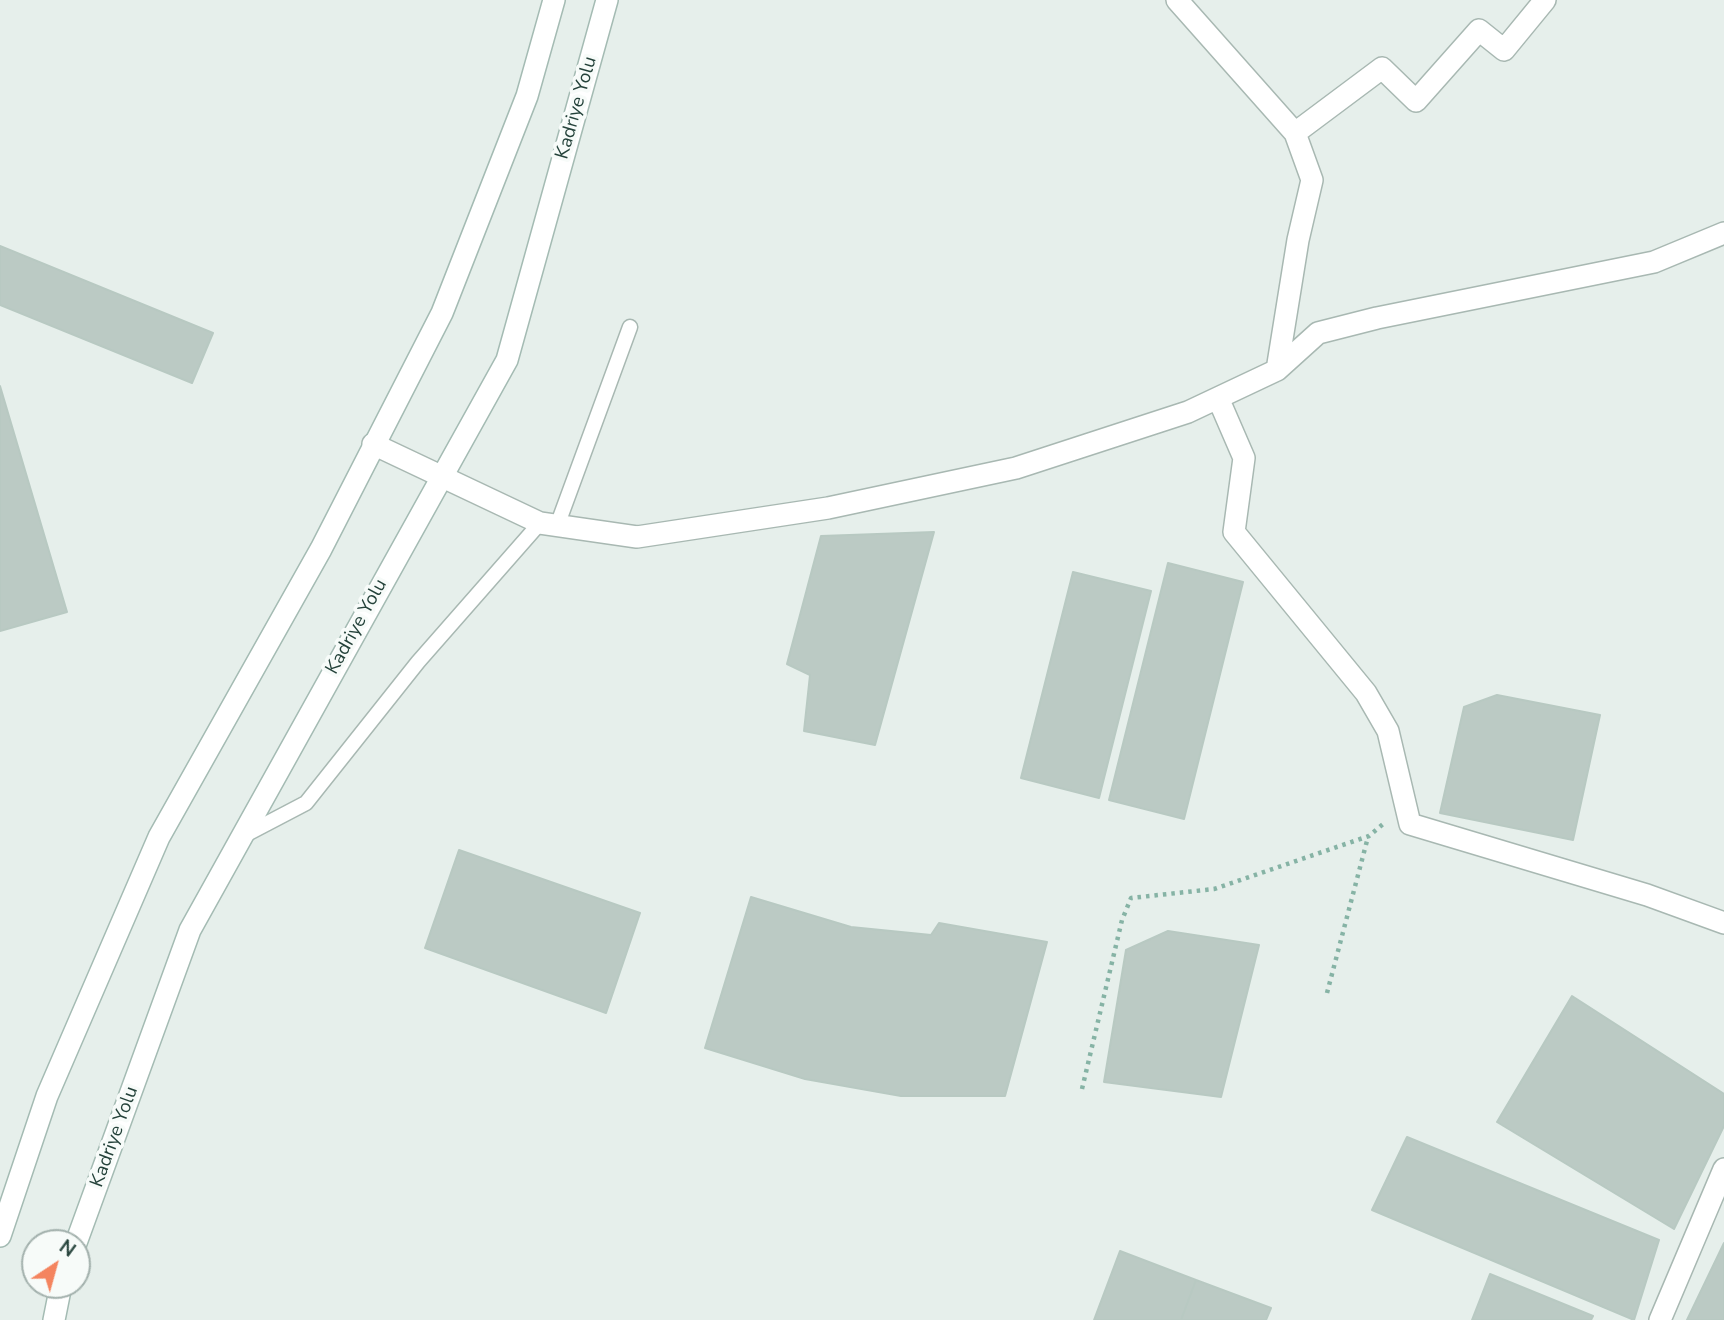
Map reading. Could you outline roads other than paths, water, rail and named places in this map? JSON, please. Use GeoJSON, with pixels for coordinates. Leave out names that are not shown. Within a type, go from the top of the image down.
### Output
{"type":"FeatureCollection","features":[{"type":"Feature","properties":{"kind":"street"},"geometry":{"type":"LineString","coordinates":[[0,1236],[47,1096],[159,837],[321,549],[442,313],[527,96],[554,0]]}},
{"type":"Feature","properties":{"kind":"street","name":"Kadriye Yolu"},"geometry":{"type":"LineString","coordinates":[[81,1229],[190,930],[507,360],[607,0]]}},
{"type":"Feature","properties":{"kind":"street"},"geometry":{"type":"LineString","coordinates":[[1177,0],[1296,133],[1312,180],[1298,240],[1277,370]]}},
{"type":"Feature","properties":{"kind":"street"},"geometry":{"type":"LineString","coordinates":[[1296,133],[1382,68],[1416,101],[1479,30],[1504,50],[1545,0]]}},
{"type":"Feature","properties":{"kind":"street"},"geometry":{"type":"LineString","coordinates":[[373,444],[439,478],[549,524],[637,537],[828,508],[1016,468],[1188,412],[1277,370],[1318,333],[1391,315],[1654,262],[1724,233]]}},
{"type":"Feature","properties":{"kind":"street"},"geometry":{"type":"LineString","coordinates":[[1218,398],[1244,458],[1234,532],[1366,693],[1388,731],[1410,824],[1647,895],[1724,923]]}},
{"type":"Feature","properties":{"kind":"street"},"geometry":{"type":"LineString","coordinates":[[1660,1320],[1724,1169]]}},
{"type":"Feature","properties":{"kind":"street"},"geometry":{"type":"LineString","coordinates":[[54,1320],[58,1299]]}},
{"type":"Feature","properties":{"kind":"lane"},"geometry":{"type":"LineString","coordinates":[[240,838],[306,803],[418,662],[549,524],[630,327]]}}]}
